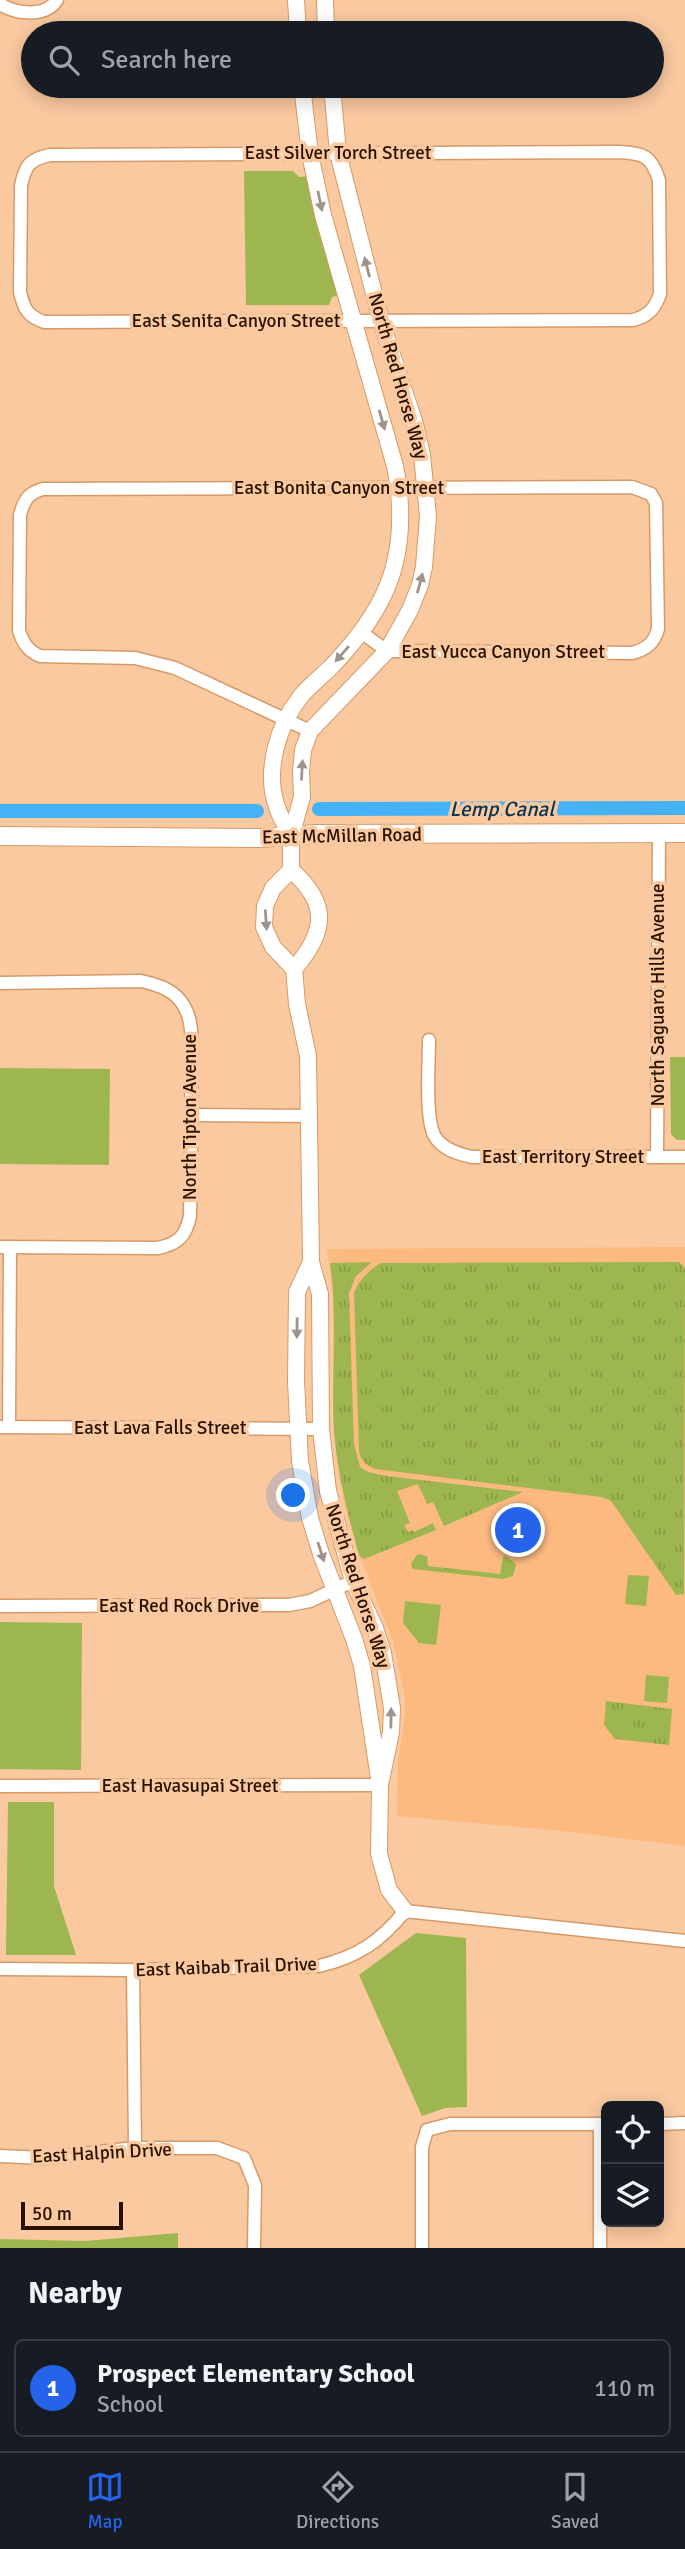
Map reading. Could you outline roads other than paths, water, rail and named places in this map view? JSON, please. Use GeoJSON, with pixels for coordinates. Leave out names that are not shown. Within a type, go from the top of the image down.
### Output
{"type":"FeatureCollection","features":[{"type":"Feature","properties":{"kind":"main road","name":"East McMillan Road"},"geometry":{"type":"LineString","coordinates":[[0,836],[261,838],[382,834],[685,833]]}},
{"type":"Feature","properties":{"kind":"street"},"geometry":{"type":"LineString","coordinates":[[0,4],[13,12],[44,11],[57,0]]}},
{"type":"Feature","properties":{"kind":"street"},"geometry":{"type":"LineString","coordinates":[[296,0],[297,21]]}},
{"type":"Feature","properties":{"kind":"street"},"geometry":{"type":"LineString","coordinates":[[325,0],[326,21]]}},
{"type":"Feature","properties":{"kind":"street","name":"North Red Horse Way"},"geometry":{"type":"LineString","coordinates":[[291,836],[276,806],[272,779],[275,752],[287,720],[302,695],[333,665],[361,632],[380,602],[393,571],[401,529],[395,466],[323,215],[310,153],[303,98]]}},
{"type":"Feature","properties":{"kind":"street","name":"North Red Horse Way"},"geometry":{"type":"LineString","coordinates":[[291,870],[291,836],[302,797],[303,750],[310,731],[387,651],[410,610],[420,585],[427,544],[427,487],[415,424],[381,321],[338,153],[333,98]]}},
{"type":"Feature","properties":{"kind":"street","name":"East Silver Torch Street"},"geometry":{"type":"LineString","coordinates":[[31,317],[23,309],[20,292],[21,186],[29,164],[36,158],[50,155],[637,154],[648,158],[654,165],[659,180],[660,294],[657,304],[650,312]]}},
{"type":"Feature","properties":{"kind":"street","name":"East Senita Canyon Street"},"geometry":{"type":"LineString","coordinates":[[31,317],[44,322],[633,320],[650,312]]}},
{"type":"Feature","properties":{"kind":"street","name":"East Bonita Canyon Street"},"geometry":{"type":"LineString","coordinates":[[287,720],[175,668],[135,657],[40,656],[26,646],[19,631],[20,515],[27,496],[43,489],[632,486],[651,494],[658,511],[658,629],[656,638],[650,645]]}},
{"type":"Feature","properties":{"kind":"street","name":"East Yucca Canyon Street"},"geometry":{"type":"LineString","coordinates":[[361,632],[387,651],[632,653],[650,645]]}},
{"type":"Feature","properties":{"kind":"street"},"geometry":{"type":"LineString","coordinates":[[287,720],[310,731]]}},
{"type":"Feature","properties":{"kind":"street","name":"North Saguaro Hills Avenue"},"geometry":{"type":"LineString","coordinates":[[657,1157],[659,833]]}},
{"type":"Feature","properties":{"kind":"street"},"geometry":{"type":"LineString","coordinates":[[291,870],[310,888],[319,912],[316,939],[294,969],[273,947],[264,927],[265,906],[273,888],[291,870]]}},
{"type":"Feature","properties":{"kind":"street","name":"North Red Horse Way"},"geometry":{"type":"LineString","coordinates":[[294,969],[297,1004],[309,1056],[311,1262],[320,1294],[321,1429],[328,1491],[353,1581],[375,1628],[383,1653],[391,1699],[391,1732],[380,1785]]}},
{"type":"Feature","properties":{"kind":"street","name":"North Tipton Avenue"},"geometry":{"type":"LineString","coordinates":[[0,983],[141,981],[160,986],[176,995],[186,1009],[190,1027],[190,1216],[188,1229],[181,1239],[158,1248],[5,1247]]}},
{"type":"Feature","properties":{"kind":"street","name":"East Territory Street"},"geometry":{"type":"LineString","coordinates":[[429,1040],[430,1120],[435,1136],[443,1146],[457,1153],[472,1157],[685,1157]]}},
{"type":"Feature","properties":{"kind":"street"},"geometry":{"type":"LineString","coordinates":[[191,1115],[310,1116]]}},
{"type":"Feature","properties":{"kind":"street"},"geometry":{"type":"LineString","coordinates":[[5,1247],[5,1427]]}},
{"type":"Feature","properties":{"kind":"street","name":"North Red Horse Way"},"geometry":{"type":"LineString","coordinates":[[311,1262],[297,1292],[297,1429],[300,1461],[310,1518],[362,1666],[380,1785],[379,1854],[389,1890],[405,1911]]}},
{"type":"Feature","properties":{"kind":"street","name":"East Lava Falls Street"},"geometry":{"type":"LineString","coordinates":[[5,1427],[321,1429]]}},
{"type":"Feature","properties":{"kind":"street","name":"East Red Rock Drive"},"geometry":{"type":"LineString","coordinates":[[0,1606],[289,1605],[310,1601],[353,1581]]}},
{"type":"Feature","properties":{"kind":"street","name":"East Havasupai Street"},"geometry":{"type":"LineString","coordinates":[[0,1786],[380,1785]]}},
{"type":"Feature","properties":{"kind":"street"},"geometry":{"type":"LineString","coordinates":[[405,1911],[685,1941]]}},
{"type":"Feature","properties":{"kind":"street","name":"East Kaibab Trail Drive"},"geometry":{"type":"LineString","coordinates":[[0,1969],[133,1970],[319,1966],[345,1959],[373,1944],[405,1911]]}},
{"type":"Feature","properties":{"kind":"street"},"geometry":{"type":"LineString","coordinates":[[133,1970],[135,2148]]}},
{"type":"Feature","properties":{"kind":"street"},"geometry":{"type":"LineString","coordinates":[[664,2123],[685,2123]]}},
{"type":"Feature","properties":{"kind":"street"},"geometry":{"type":"LineString","coordinates":[[422,2248],[422,2147],[427,2130],[450,2124],[601,2124]]}},
{"type":"Feature","properties":{"kind":"street","name":"East Halpin Drive"},"geometry":{"type":"LineString","coordinates":[[0,2156],[44,2158],[135,2148],[217,2148],[244,2158],[255,2185],[254,2248]]}},
{"type":"Feature","properties":{"kind":"street"},"geometry":{"type":"LineString","coordinates":[[600,2248],[602,2164]]}},
{"type":"Feature","properties":{"kind":"waterway","name":"Lemp Canal"},"geometry":{"type":"LineString","coordinates":[[319,809],[685,808]]}},
{"type":"Feature","properties":{"kind":"waterway","name":"Lemp Canal"},"geometry":{"type":"LineString","coordinates":[[0,811],[257,811]]}},
{"type":"Feature","properties":{"kind":"place","name":"Prospect Elementary School"},"geometry":{"type":"Point","coordinates":[518,1530]}}]}
